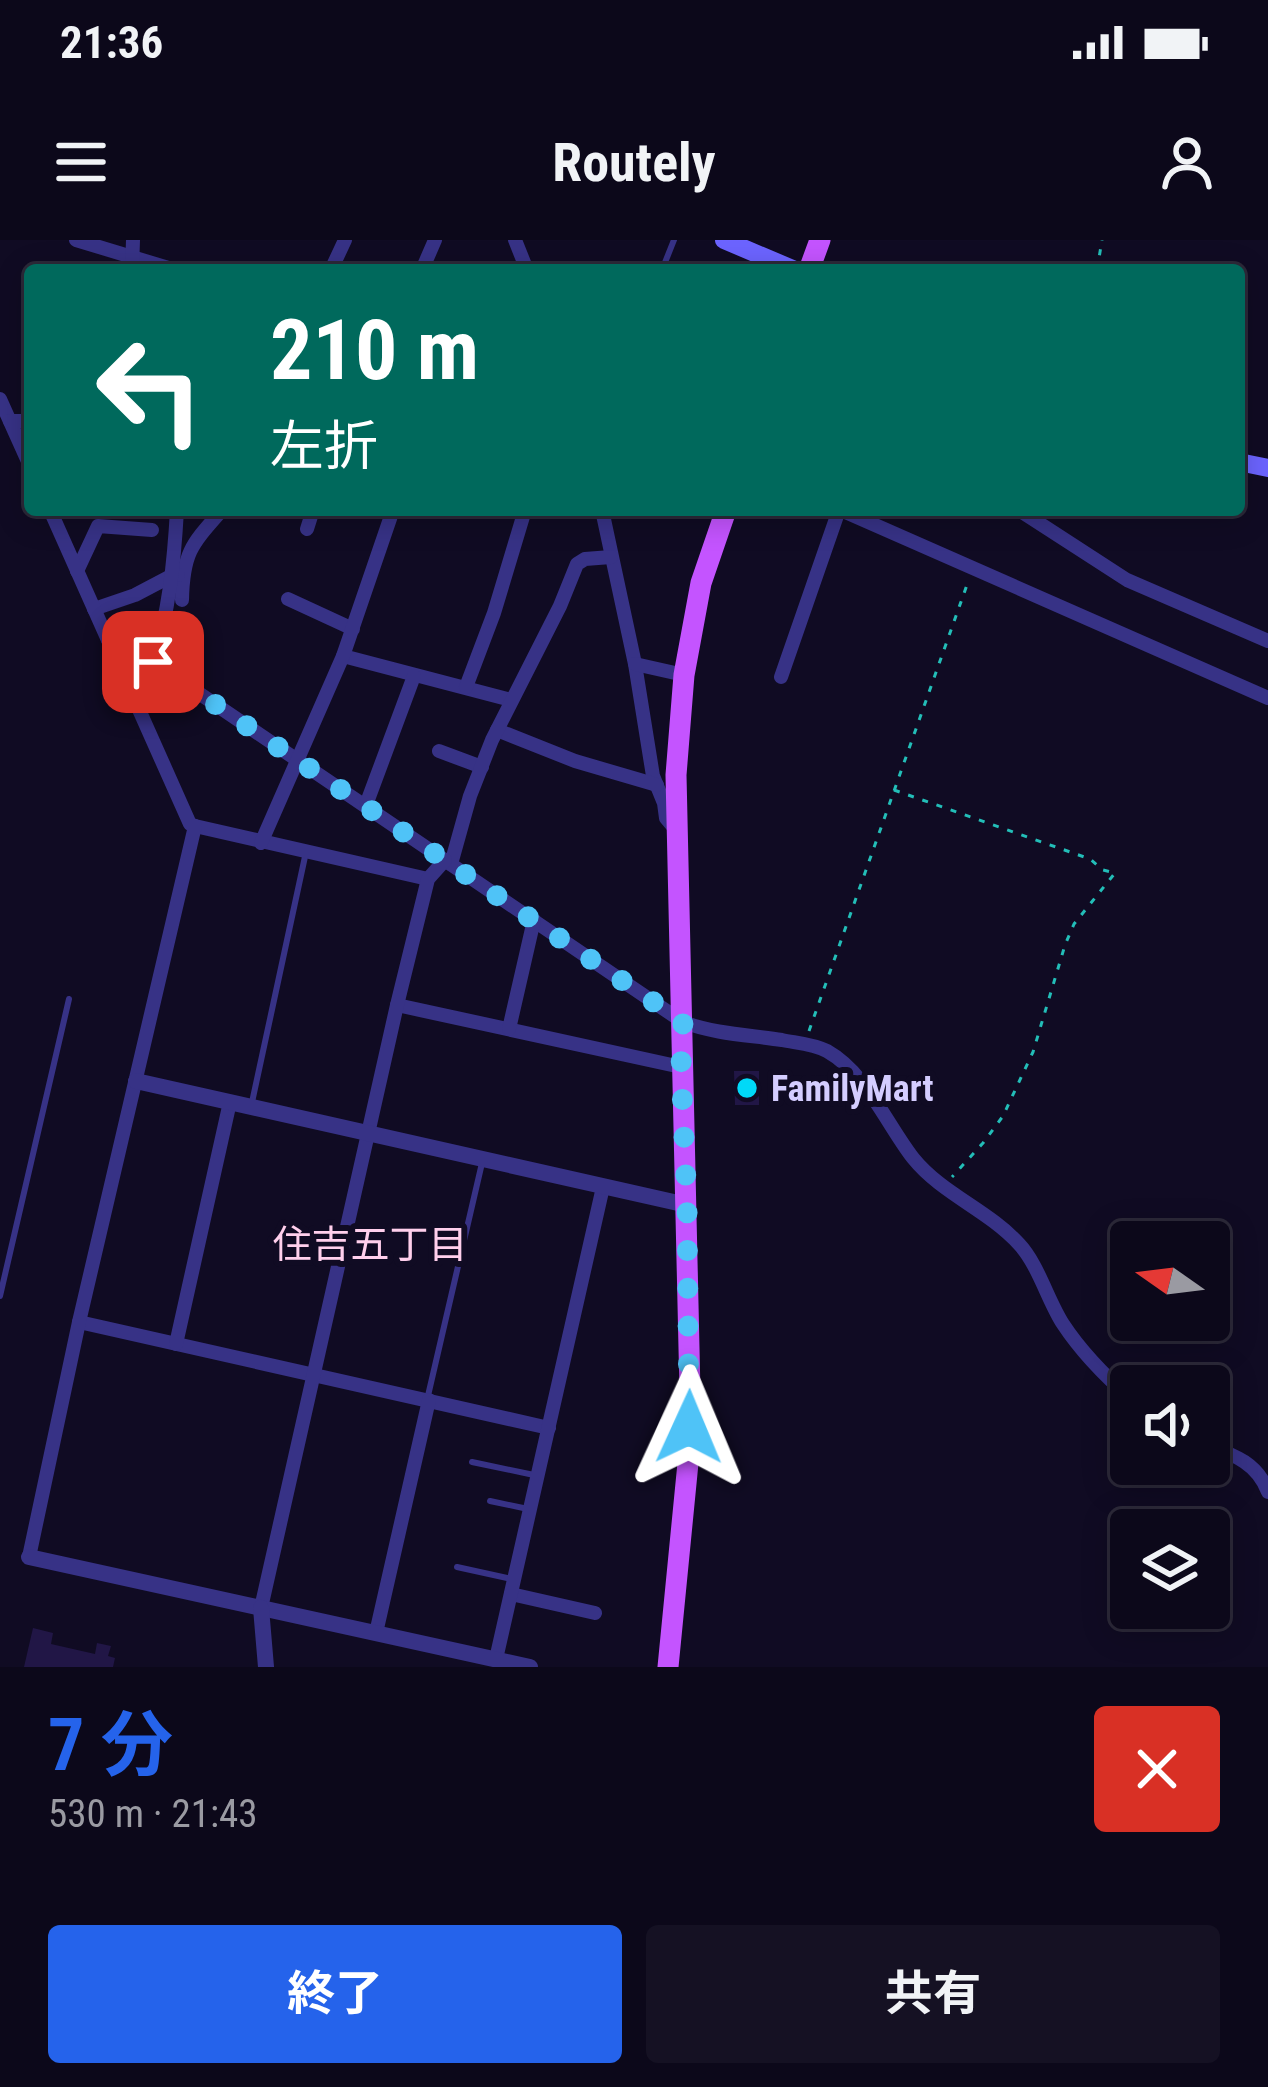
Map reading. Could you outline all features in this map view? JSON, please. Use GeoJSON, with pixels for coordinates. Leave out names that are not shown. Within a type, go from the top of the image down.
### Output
{"type":"FeatureCollection","features":[{"type":"Feature","properties":{"kind":"main road"},"geometry":{"type":"LineString","coordinates":[[724,240],[780,264]]}},
{"type":"Feature","properties":{"kind":"main road"},"geometry":{"type":"LineString","coordinates":[[668,1667],[688,1463],[690,1392],[676,775],[684,675],[701,583],[724,516]]}},
{"type":"Feature","properties":{"kind":"street"},"geometry":{"type":"LineString","coordinates":[[76,240],[133,255]]}},
{"type":"Feature","properties":{"kind":"street"},"geometry":{"type":"LineString","coordinates":[[0,399],[24,452]]}},
{"type":"Feature","properties":{"kind":"street"},"geometry":{"type":"LineString","coordinates":[[10,421],[24,421]]}},
{"type":"Feature","properties":{"kind":"street"},"geometry":{"type":"LineString","coordinates":[[53,516],[190,824],[428,879]]}},
{"type":"Feature","properties":{"kind":"street"},"geometry":{"type":"LineString","coordinates":[[177,516],[182,600]]}},
{"type":"Feature","properties":{"kind":"street"},"geometry":{"type":"LineString","coordinates":[[153,662],[190,545],[217,516]]}},
{"type":"Feature","properties":{"kind":"street"},"geometry":{"type":"LineString","coordinates":[[307,529],[311,516]]}},
{"type":"Feature","properties":{"kind":"street"},"geometry":{"type":"LineString","coordinates":[[261,843],[343,656],[388,516]]}},
{"type":"Feature","properties":{"kind":"street"},"geometry":{"type":"LineString","coordinates":[[466,687],[523,516]]}},
{"type":"Feature","properties":{"kind":"street"},"geometry":{"type":"LineString","coordinates":[[603,516],[635,664],[652,776],[666,818],[677,830]]}},
{"type":"Feature","properties":{"kind":"street"},"geometry":{"type":"LineString","coordinates":[[781,677],[838,516]]}},
{"type":"Feature","properties":{"kind":"street"},"geometry":{"type":"LineString","coordinates":[[854,516],[1268,698]]}},
{"type":"Feature","properties":{"kind":"street"},"geometry":{"type":"LineString","coordinates":[[1028,516],[1127,580],[1268,641]]}},
{"type":"Feature","properties":{"kind":"street"},"geometry":{"type":"LineString","coordinates":[[77,571],[98,526],[152,530]]}},
{"type":"Feature","properties":{"kind":"street"},"geometry":{"type":"LineString","coordinates":[[266,1667],[261,1608],[428,879],[448,862],[497,730],[577,564],[611,556]]}},
{"type":"Feature","properties":{"kind":"street"},"geometry":{"type":"LineString","coordinates":[[94,609],[178,575]]}},
{"type":"Feature","properties":{"kind":"street"},"geometry":{"type":"LineString","coordinates":[[288,599],[353,629]]}},
{"type":"Feature","properties":{"kind":"street"},"geometry":{"type":"LineString","coordinates":[[108,640],[125,643],[683,1022],[805,1044],[823,1049],[849,1068],[932,1179],[998,1224],[1024,1249],[1062,1323],[1110,1378]]}},
{"type":"Feature","properties":{"kind":"street"},"geometry":{"type":"LineString","coordinates":[[343,656],[511,700]]}},
{"type":"Feature","properties":{"kind":"street"},"geometry":{"type":"LineString","coordinates":[[635,664],[684,675]]}},
{"type":"Feature","properties":{"kind":"street"},"geometry":{"type":"LineString","coordinates":[[366,805],[414,676]]}},
{"type":"Feature","properties":{"kind":"street"},"geometry":{"type":"LineString","coordinates":[[497,730],[575,761],[657,785]]}},
{"type":"Feature","properties":{"kind":"street"},"geometry":{"type":"LineString","coordinates":[[439,751],[482,767]]}},
{"type":"Feature","properties":{"kind":"street"},"geometry":{"type":"LineString","coordinates":[[195,826],[29,1557],[530,1667]]}},
{"type":"Feature","properties":{"kind":"street"},"geometry":{"type":"LineString","coordinates":[[509,1029],[534,920]]}},
{"type":"Feature","properties":{"kind":"street"},"geometry":{"type":"LineString","coordinates":[[397,1005],[681,1067]]}},
{"type":"Feature","properties":{"kind":"street"},"geometry":{"type":"LineString","coordinates":[[136,1081],[687,1205]]}},
{"type":"Feature","properties":{"kind":"street"},"geometry":{"type":"LineString","coordinates":[[176,1344],[230,1102]]}},
{"type":"Feature","properties":{"kind":"street"},"geometry":{"type":"LineString","coordinates":[[495,1663],[603,1187]]}},
{"type":"Feature","properties":{"kind":"street"},"geometry":{"type":"LineString","coordinates":[[79,1322],[549,1428]]}},
{"type":"Feature","properties":{"kind":"street"},"geometry":{"type":"LineString","coordinates":[[376,1633],[428,1400]]}},
{"type":"Feature","properties":{"kind":"street"},"geometry":{"type":"LineString","coordinates":[[1230,1453],[1264,1479],[1268,1492]]}},
{"type":"Feature","properties":{"kind":"street"},"geometry":{"type":"LineString","coordinates":[[513,1587],[595,1612]]}},
{"type":"Feature","properties":{"kind":"lane"},"geometry":{"type":"LineString","coordinates":[[251,1107],[306,852]]}},
{"type":"Feature","properties":{"kind":"lane"},"geometry":{"type":"LineString","coordinates":[[0,1296],[69,999]]}},
{"type":"Feature","properties":{"kind":"lane"},"geometry":{"type":"LineString","coordinates":[[428,1400],[483,1159]]}},
{"type":"Feature","properties":{"kind":"lane"},"geometry":{"type":"LineString","coordinates":[[472,1462],[538,1476]]}},
{"type":"Feature","properties":{"kind":"lane"},"geometry":{"type":"LineString","coordinates":[[490,1501],[530,1509]]}},
{"type":"Feature","properties":{"kind":"lane"},"geometry":{"type":"LineString","coordinates":[[458,1567],[513,1587]]}},
{"type":"Feature","properties":{"kind":"path"},"geometry":{"type":"LineString","coordinates":[[805,1044],[973,568]]}},
{"type":"Feature","properties":{"kind":"path"},"geometry":{"type":"LineString","coordinates":[[894,790],[1090,859],[1115,873],[1074,924],[1064,945],[1033,1052],[1003,1116],[943,1187]]}},
{"type":"Feature","properties":{"kind":"building","name":"FamilyMart"},"geometry":{"type":"Polygon","coordinates":[[[734,1071],[759,1071],[759,1105],[735,1105],[734,1071]]]}},
{"type":"Feature","properties":{"kind":"building"},"geometry":{"type":"Polygon","coordinates":[[[33,1628],[53,1633],[51,1644],[95,1654],[97,1643],[111,1646],[108,1656],[115,1658],[113,1667],[24,1667],[33,1628]]]}},
{"type":"Feature","properties":{"kind":"place","name":"FamilyMart"},"geometry":{"type":"Point","coordinates":[747,1088]}},
{"type":"Feature","properties":{"kind":"district","name":"住吉五丁目"},"geometry":{"type":"Point","coordinates":[370,1244]}},
{"type":"Feature","properties":{"kind":"route"},"geometry":{"type":"LineString","coordinates":[[153,662],[683,1022],[689,1427]]}}]}
